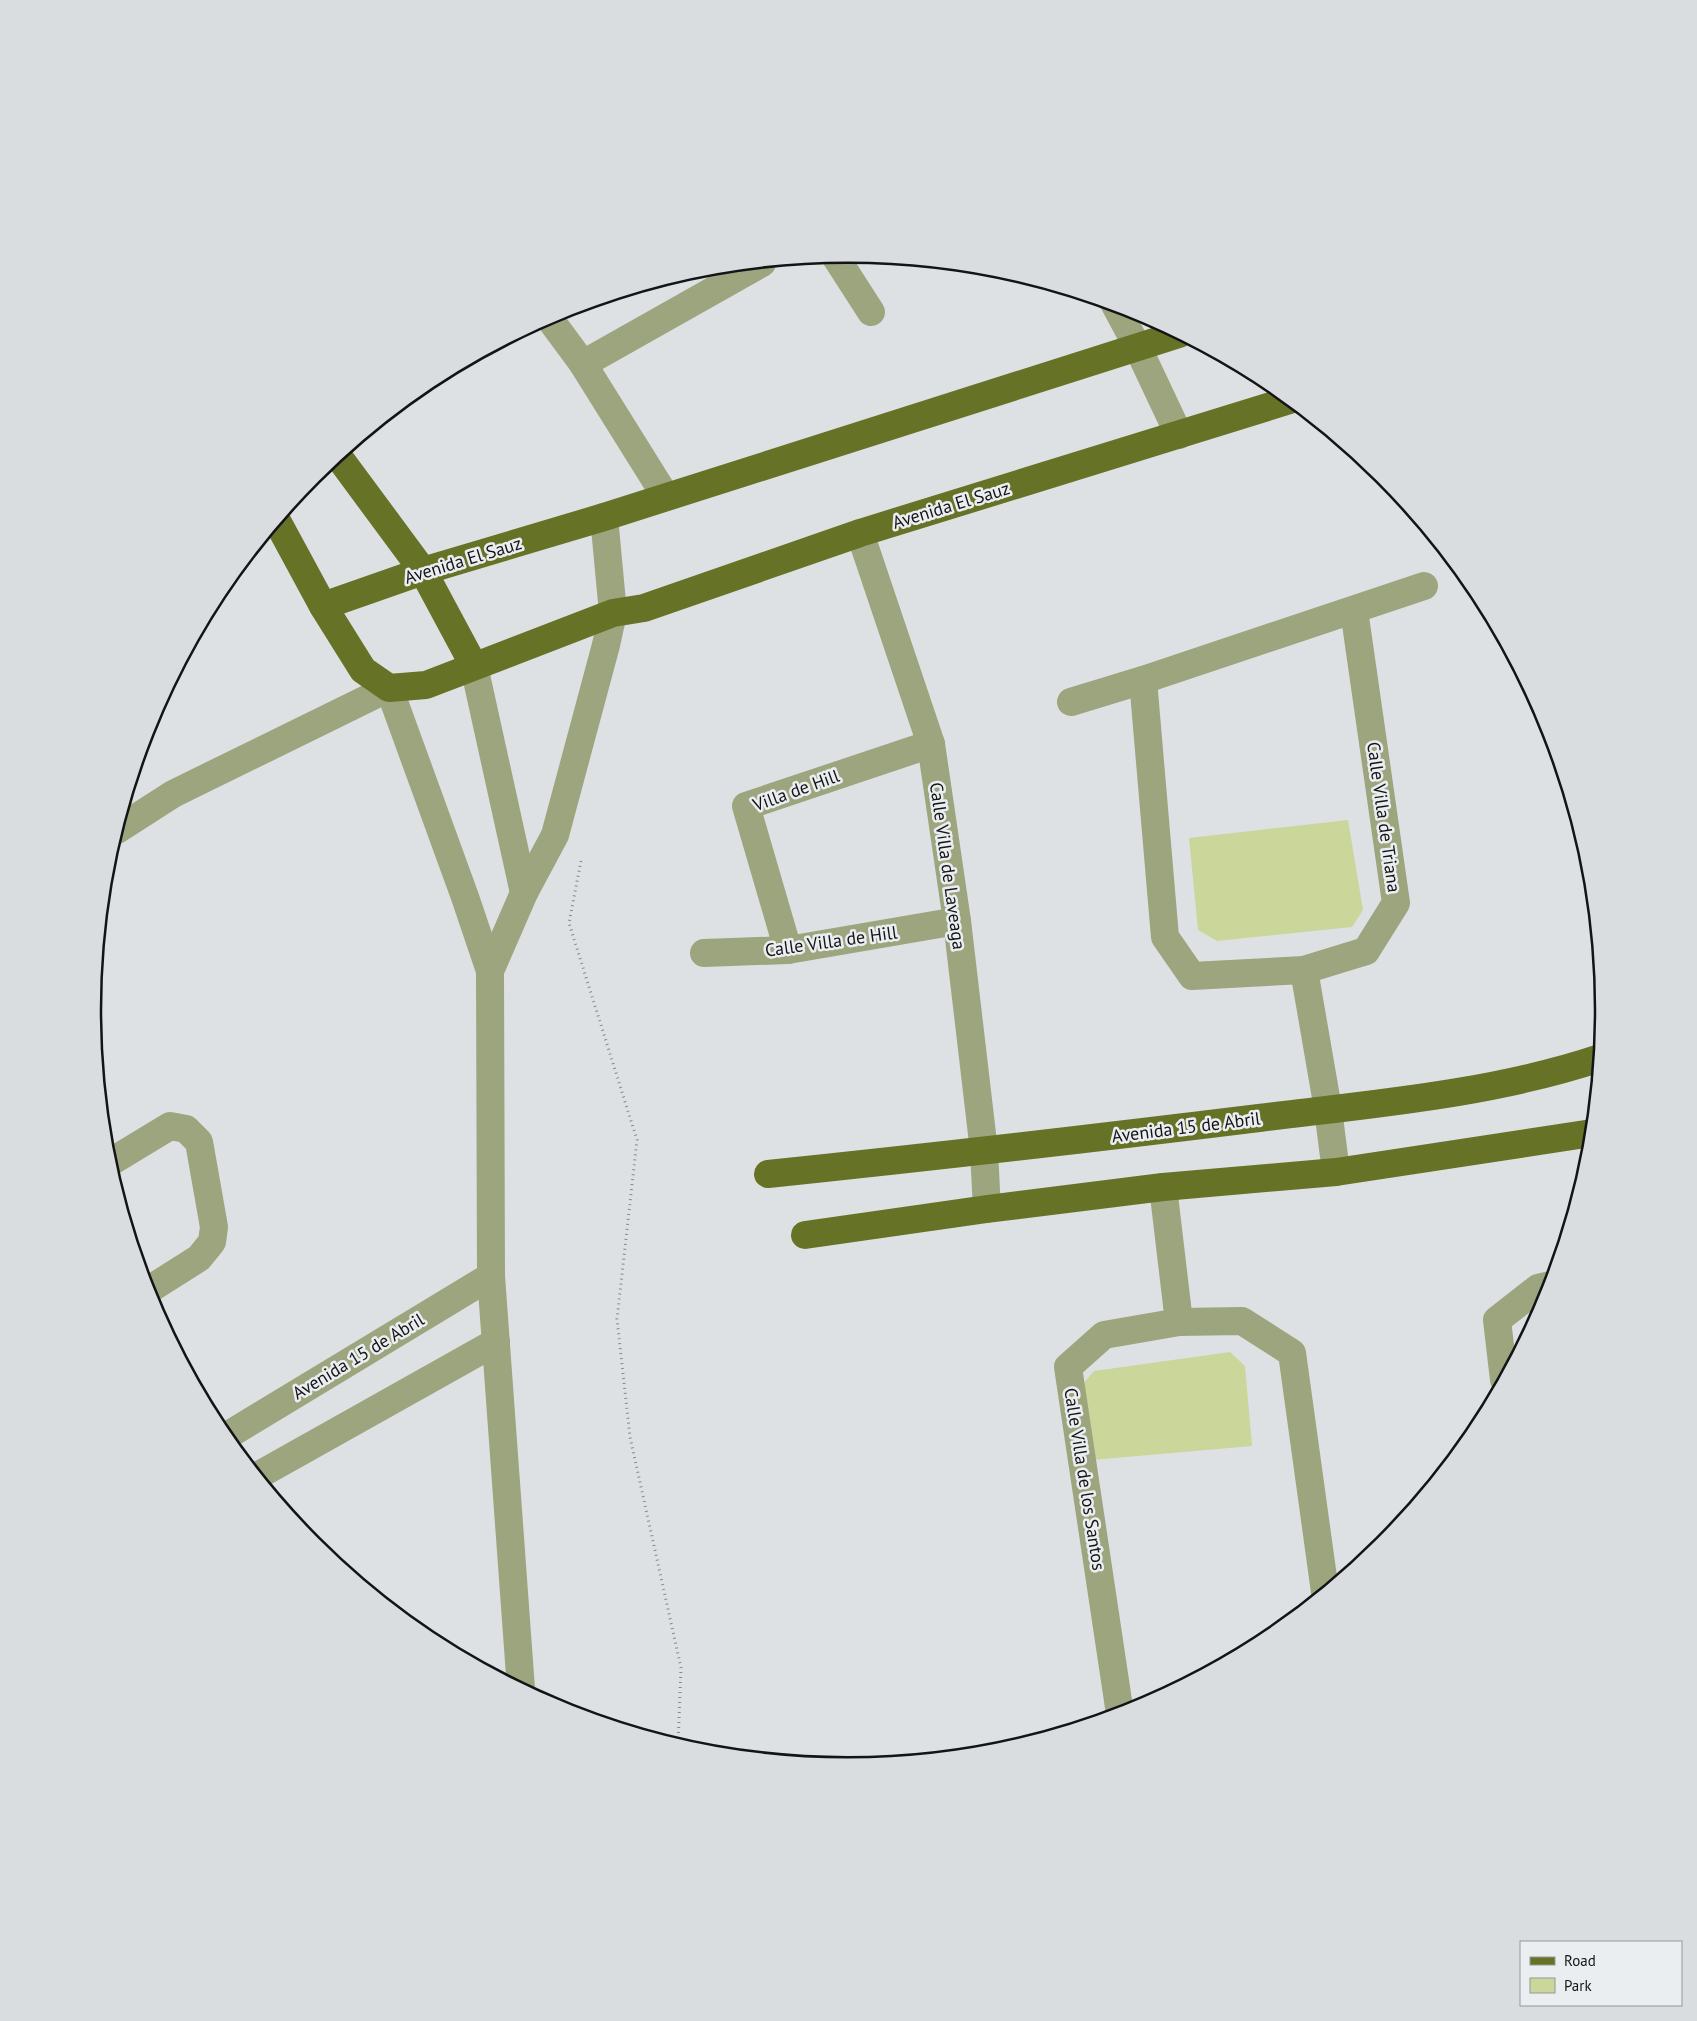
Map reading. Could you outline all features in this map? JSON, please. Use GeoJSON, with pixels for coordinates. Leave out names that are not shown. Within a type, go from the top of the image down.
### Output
{"type":"FeatureCollection","features":[{"type":"Feature","properties":{"kind":"main road","name":"Avenida El Sauz"},"geometry":{"type":"LineString","coordinates":[[323,606],[423,571],[604,518],[1171,337]]}},
{"type":"Feature","properties":{"kind":"main road","name":"Avenida El Sauz"},"geometry":{"type":"LineString","coordinates":[[389,688],[426,685],[612,613],[644,608],[860,532],[1282,402]]}},
{"type":"Feature","properties":{"kind":"main road"},"geometry":{"type":"LineString","coordinates":[[342,462],[423,571],[474,666]]}},
{"type":"Feature","properties":{"kind":"main road"},"geometry":{"type":"LineString","coordinates":[[280,526],[323,606],[363,670],[389,688]]}},
{"type":"Feature","properties":{"kind":"main road","name":"Avenida 15 de Abril"},"geometry":{"type":"LineString","coordinates":[[768,1174],[984,1151],[1468,1090],[1563,1070],[1594,1060]]}},
{"type":"Feature","properties":{"kind":"main road"},"geometry":{"type":"LineString","coordinates":[[805,1235],[987,1209],[1163,1187],[1336,1172],[1585,1134]]}},
{"type":"Feature","properties":{"kind":"street"},"geometry":{"type":"LineString","coordinates":[[841,263],[871,312]]}},
{"type":"Feature","properties":{"kind":"street"},"geometry":{"type":"LineString","coordinates":[[583,364],[749,270]]}},
{"type":"Feature","properties":{"kind":"street"},"geometry":{"type":"LineString","coordinates":[[1119,314],[1138,348],[1179,435]]}},
{"type":"Feature","properties":{"kind":"street"},"geometry":{"type":"LineString","coordinates":[[554,324],[583,364],[666,497]]}},
{"type":"Feature","properties":{"kind":"street"},"geometry":{"type":"LineString","coordinates":[[490,971],[524,893],[555,835],[606,645],[612,613],[604,518]]}},
{"type":"Feature","properties":{"kind":"street","name":"Calle Villa de Laveaga"},"geometry":{"type":"LineString","coordinates":[[860,532],[931,744],[957,921],[984,1151],[987,1209]]}},
{"type":"Feature","properties":{"kind":"street"},"geometry":{"type":"LineString","coordinates":[[1071,702],[1143,680],[1424,586]]}},
{"type":"Feature","properties":{"kind":"street","name":"Calle Villa de Triana"},"geometry":{"type":"LineString","coordinates":[[1143,680],[1165,937],[1192,976],[1304,970],[1366,950],[1396,903],[1354,610]]}},
{"type":"Feature","properties":{"kind":"street"},"geometry":{"type":"LineString","coordinates":[[474,666],[524,893]]}},
{"type":"Feature","properties":{"kind":"street"},"geometry":{"type":"LineString","coordinates":[[125,825],[173,794],[389,688],[462,888],[490,971],[491,1276],[521,1682]]}},
{"type":"Feature","properties":{"kind":"street","name":"Villa de Hill"},"geometry":{"type":"LineString","coordinates":[[788,950],[746,806],[931,744]]}},
{"type":"Feature","properties":{"kind":"street","name":"Calle Villa de Hill"},"geometry":{"type":"LineString","coordinates":[[704,953],[788,950],[957,921]]}},
{"type":"Feature","properties":{"kind":"street"},"geometry":{"type":"LineString","coordinates":[[1304,970],[1328,1109],[1336,1172]]}},
{"type":"Feature","properties":{"kind":"street"},"geometry":{"type":"LineString","coordinates":[[117,1158],[170,1126],[186,1129],[199,1142],[214,1227],[212,1242],[199,1258],[154,1286]]}},
{"type":"Feature","properties":{"kind":"street"},"geometry":{"type":"LineString","coordinates":[[1163,1187],[1179,1322]]}},
{"type":"Feature","properties":{"kind":"street","name":"Avenida 15 de Abril"},"geometry":{"type":"LineString","coordinates":[[232,1433],[491,1276]]}},
{"type":"Feature","properties":{"kind":"street"},"geometry":{"type":"LineString","coordinates":[[1503,1371],[1497,1320],[1538,1288],[1542,1287]]}},
{"type":"Feature","properties":{"kind":"street","name":"Calle Villa de los Santos"},"geometry":{"type":"LineString","coordinates":[[1119,1707],[1068,1368],[1104,1335],[1179,1322],[1242,1321],[1292,1353],[1324,1586]]}},
{"type":"Feature","properties":{"kind":"street"},"geometry":{"type":"LineString","coordinates":[[263,1473],[496,1342]]}},
{"type":"Feature","properties":{"kind":"path"},"geometry":{"type":"LineString","coordinates":[[582,855],[568,923],[637,1140],[617,1319],[630,1437],[681,1668],[678,1737]]}},
{"type":"Feature","properties":{"kind":"green space"},"geometry":{"type":"Polygon","coordinates":[[[1348,820],[1363,910],[1352,927],[1217,941],[1198,930],[1189,838],[1348,820]]]}},
{"type":"Feature","properties":{"kind":"green space"},"geometry":{"type":"Polygon","coordinates":[[[1230,1352],[1245,1366],[1252,1446],[1092,1460],[1082,1385],[1094,1371],[1230,1352]]]}}]}
